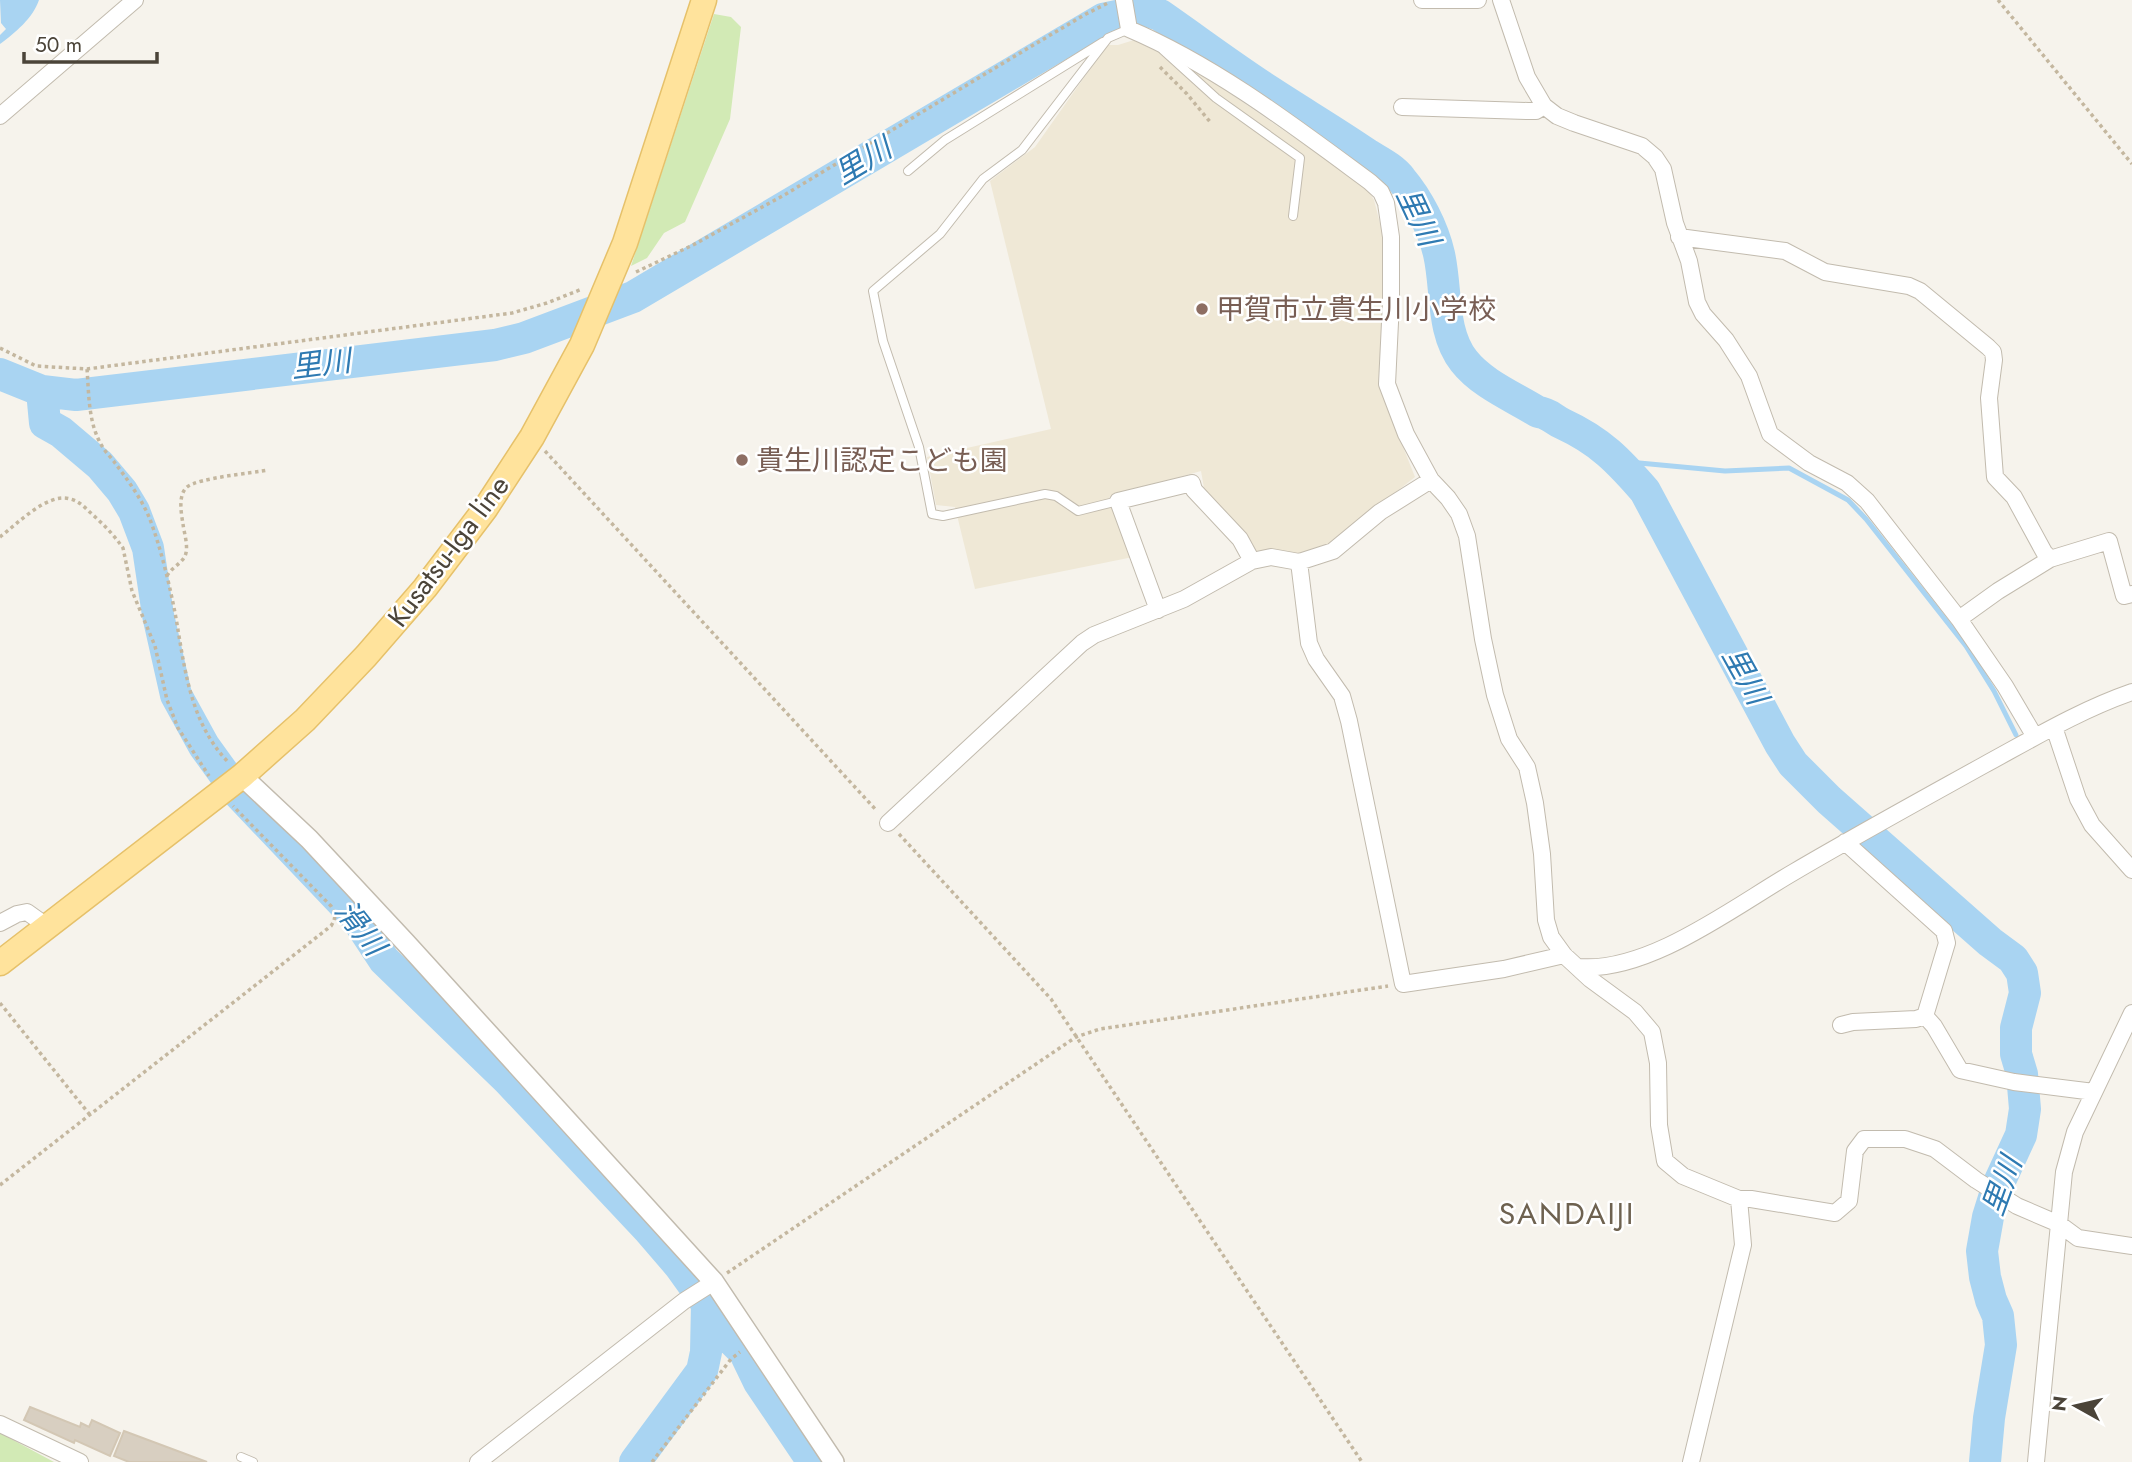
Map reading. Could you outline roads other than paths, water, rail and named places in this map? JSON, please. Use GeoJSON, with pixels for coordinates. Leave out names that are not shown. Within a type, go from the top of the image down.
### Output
{"type":"FeatureCollection","features":[{"type":"Feature","properties":{"kind":"main road","name":"Kusatsu-Iga line"},"geometry":{"type":"LineString","coordinates":[[0,963],[230,785],[305,720],[425,588],[485,509],[532,437],[582,345],[625,243],[704,0]]}},
{"type":"Feature","properties":{"kind":"street"},"geometry":{"type":"LineString","coordinates":[[0,116],[135,0]]}},
{"type":"Feature","properties":{"kind":"street"},"geometry":{"type":"LineString","coordinates":[[1422,0],[1478,0]]}},
{"type":"Feature","properties":{"kind":"street"},"geometry":{"type":"LineString","coordinates":[[1501,0],[1528,77],[1544,106],[1557,116],[1574,123],[1642,146],[1655,157],[1663,169],[1679,237],[1689,261],[1697,302],[1749,376],[1770,434],[1809,463],[1847,483],[1867,501],[1959,619],[2005,686],[2035,737]]}},
{"type":"Feature","properties":{"kind":"street"},"geometry":{"type":"LineString","coordinates":[[1124,12],[1151,38],[1205,68],[1286,121],[1381,192],[1386,203],[1391,237],[1387,384],[1406,434],[1431,480],[1459,514],[1467,536],[1483,639],[1495,695],[1509,739],[1527,767],[1535,803],[1542,854],[1546,920],[1551,937],[1564,955],[1590,979],[1635,1012],[1652,1032],[1658,1063],[1660,1125],[1665,1161],[1683,1176],[1739,1199],[1835,1213],[1849,1201],[1854,1151],[1864,1139],[1905,1139],[1935,1149],[1996,1193],[2059,1224],[2078,1238],[2132,1246]]}},
{"type":"Feature","properties":{"kind":"street"},"geometry":{"type":"LineString","coordinates":[[1402,107],[1536,111],[1544,106]]}},
{"type":"Feature","properties":{"kind":"street"},"geometry":{"type":"LineString","coordinates":[[1679,237],[1785,251],[1825,272],[1909,286],[1920,291],[1988,346],[1993,352],[1994,360],[1989,398],[1995,477],[2014,496],[2050,559]]}},
{"type":"Feature","properties":{"kind":"street"},"geometry":{"type":"LineString","coordinates":[[888,823],[1082,643],[1094,635],[1184,600],[1252,561],[1271,557],[1299,562],[1333,551],[1380,512],[1431,480]]}},
{"type":"Feature","properties":{"kind":"street"},"geometry":{"type":"LineString","coordinates":[[1158,610],[1118,501],[1192,483],[1194,490],[1240,539],[1252,561]]}},
{"type":"Feature","properties":{"kind":"street"},"geometry":{"type":"LineString","coordinates":[[1959,619],[2050,559],[2109,541],[2124,596],[2132,594]]}},
{"type":"Feature","properties":{"kind":"street"},"geometry":{"type":"LineString","coordinates":[[1299,562],[1309,643],[1316,659],[1342,696],[1349,721],[1403,984],[1504,969],[1564,955]]}},
{"type":"Feature","properties":{"kind":"street"},"geometry":{"type":"LineString","coordinates":[[1579,967],[1598,969],[1662,949],[2035,737],[2104,702],[2132,692]]}},
{"type":"Feature","properties":{"kind":"street"},"geometry":{"type":"LineString","coordinates":[[2054,727],[2078,799],[2092,825],[2132,870]]}},
{"type":"Feature","properties":{"kind":"street"},"geometry":{"type":"LineString","coordinates":[[230,785],[309,839],[397,933],[708,1285],[754,1343],[834,1462]]}},
{"type":"Feature","properties":{"kind":"street"},"geometry":{"type":"LineString","coordinates":[[1848,841],[1944,931],[1947,943],[1926,1016]]}},
{"type":"Feature","properties":{"kind":"street"},"geometry":{"type":"LineString","coordinates":[[0,923],[27,912],[48,927]]}},
{"type":"Feature","properties":{"kind":"street"},"geometry":{"type":"LineString","coordinates":[[2036,1462],[2064,1171],[2075,1132],[2132,1013]]}},
{"type":"Feature","properties":{"kind":"street"},"geometry":{"type":"LineString","coordinates":[[1841,1025],[1853,1021],[1916,1019],[1926,1016]]}},
{"type":"Feature","properties":{"kind":"street"},"geometry":{"type":"LineString","coordinates":[[1926,1016],[1960,1070],[2014,1082],[2095,1092]]}},
{"type":"Feature","properties":{"kind":"street"},"geometry":{"type":"LineString","coordinates":[[1694,1460],[1743,1245],[1739,1199]]}},
{"type":"Feature","properties":{"kind":"street"},"geometry":{"type":"LineString","coordinates":[[478,1462],[708,1285]]}},
{"type":"Feature","properties":{"kind":"street"},"geometry":{"type":"LineString","coordinates":[[0,1424],[80,1462]]}},
{"type":"Feature","properties":{"kind":"lane"},"geometry":{"type":"LineString","coordinates":[[1118,501],[1078,511],[1056,496],[1045,494],[943,516],[932,513],[919,447],[883,341],[873,290],[940,234],[983,178],[1022,150],[1108,38],[1124,12]]}},
{"type":"Feature","properties":{"kind":"lane"},"geometry":{"type":"LineString","coordinates":[[908,172],[945,140],[1108,38]]}},
{"type":"Feature","properties":{"kind":"lane"},"geometry":{"type":"LineString","coordinates":[[1151,38],[1176,64],[1216,97],[1300,158],[1293,216]]}},
{"type":"Feature","properties":{"kind":"lane"},"geometry":{"type":"LineString","coordinates":[[241,1457],[253,1462]]}},
{"type":"Feature","properties":{"kind":"water"},"geometry":{"type":"Polygon","coordinates":[[[0,0],[39,0],[28,19],[0,44],[0,35],[6,29],[1,23],[0,0]]]}},
{"type":"Feature","properties":{"kind":"waterway","name":"里川"},"geometry":{"type":"LineString","coordinates":[[0,374],[42,391],[76,395],[495,345],[524,338],[633,297],[1103,19],[1144,10],[1160,15],[1255,82],[1398,175],[1419,205],[1433,234],[1439,254],[1448,324],[1464,361],[1480,377],[1499,389],[1598,445],[1636,480],[1645,491],[1793,764],[1829,800],[1990,942],[2013,959],[2022,973],[2025,993],[2016,1028],[2016,1054],[2022,1074],[2025,1109],[2021,1135],[1998,1185],[1988,1217],[1982,1251],[1985,1277],[1998,1316],[2001,1345],[1985,1462]]}},
{"type":"Feature","properties":{"kind":"waterway","name":"滑川"},"geometry":{"type":"LineString","coordinates":[[42,391],[45,423],[61,432],[100,465],[122,491],[134,511],[148,548],[158,615],[176,695],[204,746],[238,793],[355,916],[384,960],[508,1080],[649,1230],[707,1304],[706,1352],[702,1371],[635,1462]]}},
{"type":"Feature","properties":{"kind":"waterway"},"geometry":{"type":"LineString","coordinates":[[1618,461],[1725,471],[1789,468],[1848,500],[1966,646],[1994,691],[2016,735]]}},
{"type":"Feature","properties":{"kind":"waterway"},"geometry":{"type":"LineString","coordinates":[[707,1304],[728,1336],[745,1353],[759,1382],[813,1462]]}},
{"type":"Feature","properties":{"kind":"place","name":"甲賀市立貴生川小学校"},"geometry":{"type":"Point","coordinates":[1202,309]}},
{"type":"Feature","properties":{"kind":"place","name":"貴生川認定こども園"},"geometry":{"type":"Point","coordinates":[742,460]}},
{"type":"Feature","properties":{"kind":"district","name":"SANDAIJI"},"geometry":{"type":"Point","coordinates":[1567,1214]}}]}
